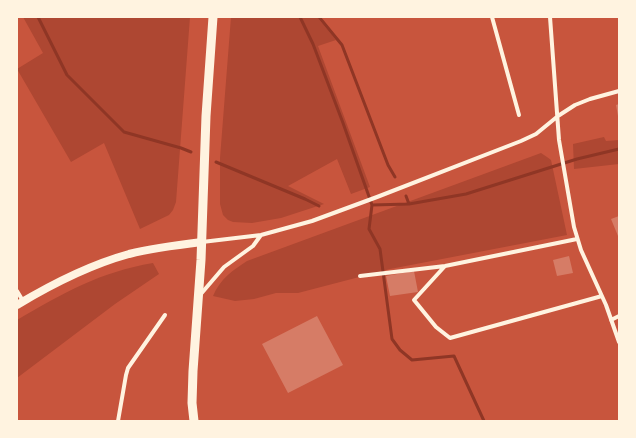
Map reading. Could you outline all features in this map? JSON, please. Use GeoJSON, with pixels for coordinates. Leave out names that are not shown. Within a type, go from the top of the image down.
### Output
{"type":"FeatureCollection","features":[{"type":"Feature","properties":{"kind":"main road"},"geometry":{"type":"LineString","coordinates":[[194,421],[192,403],[193,371],[199,296],[206,116],[213,17]]}},
{"type":"Feature","properties":{"kind":"main road"},"geometry":{"type":"LineString","coordinates":[[20,303],[67,278],[113,259],[156,248],[202,242]]}},
{"type":"Feature","properties":{"kind":"street"},"geometry":{"type":"LineString","coordinates":[[492,17],[519,115]]}},
{"type":"Feature","properties":{"kind":"street"},"geometry":{"type":"LineString","coordinates":[[550,17],[564,172],[577,239],[602,296],[619,342]]}},
{"type":"Feature","properties":{"kind":"street"},"geometry":{"type":"LineString","coordinates":[[202,242],[261,235],[312,221],[377,198],[527,138],[545,127],[568,109],[583,101],[619,91]]}},
{"type":"Feature","properties":{"kind":"street"},"geometry":{"type":"LineString","coordinates":[[199,296],[224,267],[253,246],[261,235]]}},
{"type":"Feature","properties":{"kind":"street"},"geometry":{"type":"LineString","coordinates":[[360,276],[445,266],[577,239]]}},
{"type":"Feature","properties":{"kind":"street"},"geometry":{"type":"LineString","coordinates":[[445,266],[414,300],[436,327],[450,338],[602,296]]}},
{"type":"Feature","properties":{"kind":"street"},"geometry":{"type":"LineString","coordinates":[[17,292],[20,303]]}},
{"type":"Feature","properties":{"kind":"street"},"geometry":{"type":"LineString","coordinates":[[118,421],[128,368],[165,315]]}},
{"type":"Feature","properties":{"kind":"street"},"geometry":{"type":"LineString","coordinates":[[611,320],[619,316]]}},
{"type":"Feature","properties":{"kind":"shaded area"},"geometry":{"type":"Polygon","coordinates":[[[23,17],[190,17],[176,202],[169,215],[140,229],[104,143],[71,162],[17,69],[43,53],[23,17]]]}},
{"type":"Feature","properties":{"kind":"shaded area"},"geometry":{"type":"Polygon","coordinates":[[[231,17],[317,17],[336,40],[318,46],[370,187],[351,194],[337,159],[288,186],[324,204],[281,218],[252,223],[233,222],[228,220],[223,215],[220,204],[220,158],[231,17]]]}},
{"type":"Feature","properties":{"kind":"shaded area"},"geometry":{"type":"Polygon","coordinates":[[[604,137],[606,141],[619,140],[619,164],[574,169],[573,144],[604,137]]]}},
{"type":"Feature","properties":{"kind":"shaded area"},"geometry":{"type":"Polygon","coordinates":[[[541,153],[551,160],[567,235],[390,269],[298,293],[276,293],[254,299],[235,301],[213,296],[223,280],[247,261],[541,153]]]}},
{"type":"Feature","properties":{"kind":"shaded area"},"geometry":{"type":"Polygon","coordinates":[[[153,263],[159,274],[115,304],[17,378],[17,320],[66,292],[82,285],[116,272],[153,263]]]}},
{"type":"Feature","properties":{"kind":"building"},"geometry":{"type":"Polygon","coordinates":[[[619,104],[619,116],[618,116],[616,105],[619,104]]]}},
{"type":"Feature","properties":{"kind":"building"},"geometry":{"type":"Polygon","coordinates":[[[619,216],[619,235],[618,236],[611,219],[619,216]]]}},
{"type":"Feature","properties":{"kind":"building"},"geometry":{"type":"Polygon","coordinates":[[[569,256],[573,273],[557,276],[553,260],[569,256]]]}},
{"type":"Feature","properties":{"kind":"building"},"geometry":{"type":"Polygon","coordinates":[[[414,271],[418,292],[390,296],[386,276],[414,271]]]}},
{"type":"Feature","properties":{"kind":"building"},"geometry":{"type":"Polygon","coordinates":[[[317,316],[343,365],[288,393],[262,344],[317,316]]]}},
{"type":"Feature","properties":{"kind":"waterway"},"geometry":{"type":"LineString","coordinates":[[38,17],[67,75],[124,132],[191,152]]}},
{"type":"Feature","properties":{"kind":"waterway"},"geometry":{"type":"LineString","coordinates":[[300,17],[313,44],[372,205],[369,229],[380,249],[392,339],[400,350],[412,360],[454,356],[484,421]]}},
{"type":"Feature","properties":{"kind":"waterway"},"geometry":{"type":"LineString","coordinates":[[319,17],[342,45],[388,165],[395,177]]}},
{"type":"Feature","properties":{"kind":"waterway"},"geometry":{"type":"LineString","coordinates":[[372,205],[409,204],[466,194],[577,159],[619,149]]}},
{"type":"Feature","properties":{"kind":"waterway"},"geometry":{"type":"LineString","coordinates":[[216,162],[319,206]]}},
{"type":"Feature","properties":{"kind":"waterway"},"geometry":{"type":"LineString","coordinates":[[406,196],[409,204]]}}]}
